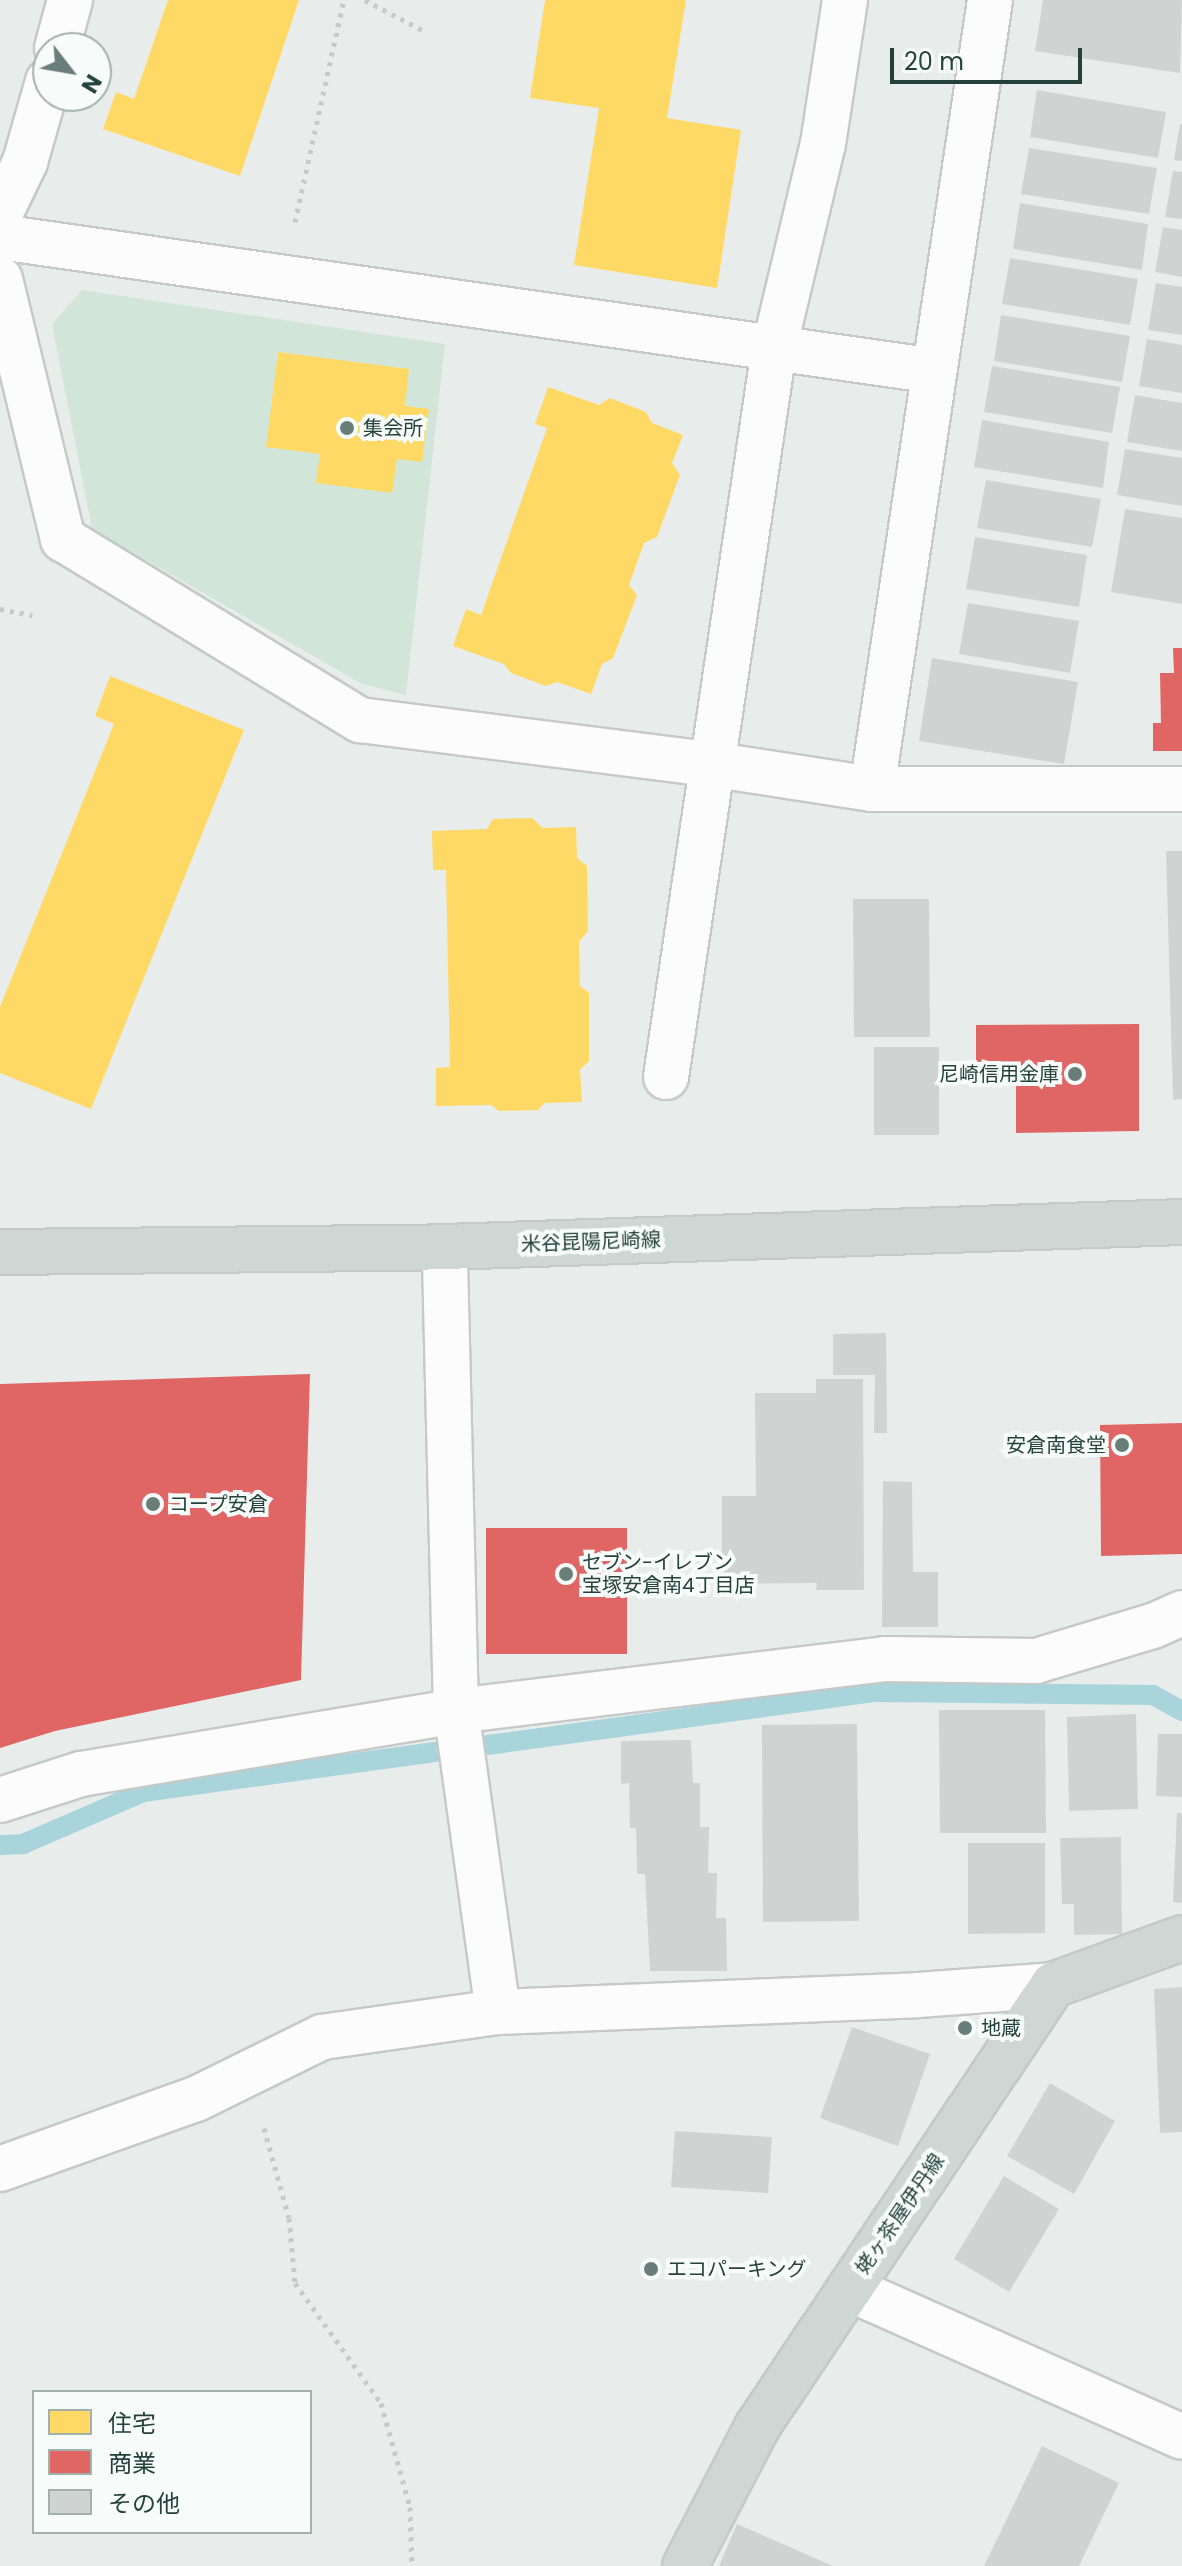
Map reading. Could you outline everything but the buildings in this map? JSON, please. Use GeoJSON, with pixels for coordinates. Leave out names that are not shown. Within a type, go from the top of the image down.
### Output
{"type":"FeatureCollection","features":[{"type":"Feature","properties":{"kind":"main road","name":"米谷昆陽尼崎線"},"geometry":{"type":"LineString","coordinates":[[0,1252],[445,1247],[1182,1222]]}},
{"type":"Feature","properties":{"kind":"main road"},"geometry":{"type":"LineString","coordinates":[[1053,1985],[1182,1938]]}},
{"type":"Feature","properties":{"kind":"main road","name":"姥ヶ茶屋伊丹線"},"geometry":{"type":"LineString","coordinates":[[685,2566],[757,2427],[1053,1985]]}},
{"type":"Feature","properties":{"kind":"street"},"geometry":{"type":"LineString","coordinates":[[61,32],[70,0]]}},
{"type":"Feature","properties":{"kind":"street"},"geometry":{"type":"LineString","coordinates":[[666,1077],[710,764],[774,349],[823,144],[845,0]]}},
{"type":"Feature","properties":{"kind":"street"},"geometry":{"type":"LineString","coordinates":[[872,789],[990,0]]}},
{"type":"Feature","properties":{"kind":"street"},"geometry":{"type":"LineString","coordinates":[[0,214],[25,162],[39,112]]}},
{"type":"Feature","properties":{"kind":"street"},"geometry":{"type":"LineString","coordinates":[[0,237],[934,371]]}},
{"type":"Feature","properties":{"kind":"street"},"geometry":{"type":"LineString","coordinates":[[0,279],[63,539],[360,720],[710,764],[872,789],[1182,789]]}},
{"type":"Feature","properties":{"kind":"street"},"geometry":{"type":"LineString","coordinates":[[445,1247],[456,1711],[498,2012]]}},
{"type":"Feature","properties":{"kind":"street"},"geometry":{"type":"LineString","coordinates":[[0,1800],[81,1774],[456,1711],[884,1659],[1036,1661],[1153,1626],[1182,1613]]}},
{"type":"Feature","properties":{"kind":"street"},"geometry":{"type":"LineString","coordinates":[[0,2169],[196,2099],[322,2037],[498,2012],[918,1995],[1053,1985]]}},
{"type":"Feature","properties":{"kind":"street"},"geometry":{"type":"LineString","coordinates":[[850,2289],[1182,2437]]}},
{"type":"Feature","properties":{"kind":"path"},"geometry":{"type":"LineString","coordinates":[[288,279],[296,214],[344,0]]}},
{"type":"Feature","properties":{"kind":"path"},"geometry":{"type":"LineString","coordinates":[[365,0],[426,32]]}},
{"type":"Feature","properties":{"kind":"path"},"geometry":{"type":"LineString","coordinates":[[0,609],[32,615]]}},
{"type":"Feature","properties":{"kind":"path"},"geometry":{"type":"LineString","coordinates":[[249,2073],[289,2218],[295,2283],[381,2403],[410,2507],[412,2566]]}},
{"type":"Feature","properties":{"kind":"green space"},"geometry":{"type":"Polygon","coordinates":[[[82,290],[445,344],[406,695],[362,684],[92,529],[52,324],[82,290]]]}},
{"type":"Feature","properties":{"kind":"waterway"},"geometry":{"type":"LineString","coordinates":[[488,1745],[877,1692],[1153,1695],[1182,1711]]}},
{"type":"Feature","properties":{"kind":"waterway"},"geometry":{"type":"LineString","coordinates":[[0,1845],[23,1844],[143,1792],[444,1751]]}},
{"type":"Feature","properties":{"kind":"place","name":"集会所"},"geometry":{"type":"Point","coordinates":[347,428]}},
{"type":"Feature","properties":{"kind":"place","name":"尼崎信用金庫"},"geometry":{"type":"Point","coordinates":[1075,1074]}},
{"type":"Feature","properties":{"kind":"place","name":"安倉南食堂"},"geometry":{"type":"Point","coordinates":[1122,1445]}},
{"type":"Feature","properties":{"kind":"place","name":"コープ安倉"},"geometry":{"type":"Point","coordinates":[153,1504]}},
{"type":"Feature","properties":{"kind":"place","name":"セブン-イレブン 宝塚安倉南4丁目店"},"geometry":{"type":"Point","coordinates":[566,1574]}},
{"type":"Feature","properties":{"kind":"place","name":"地蔵"},"geometry":{"type":"Point","coordinates":[965,2028]}},
{"type":"Feature","properties":{"kind":"place","name":"エコパーキング"},"geometry":{"type":"Point","coordinates":[651,2269]}}]}
